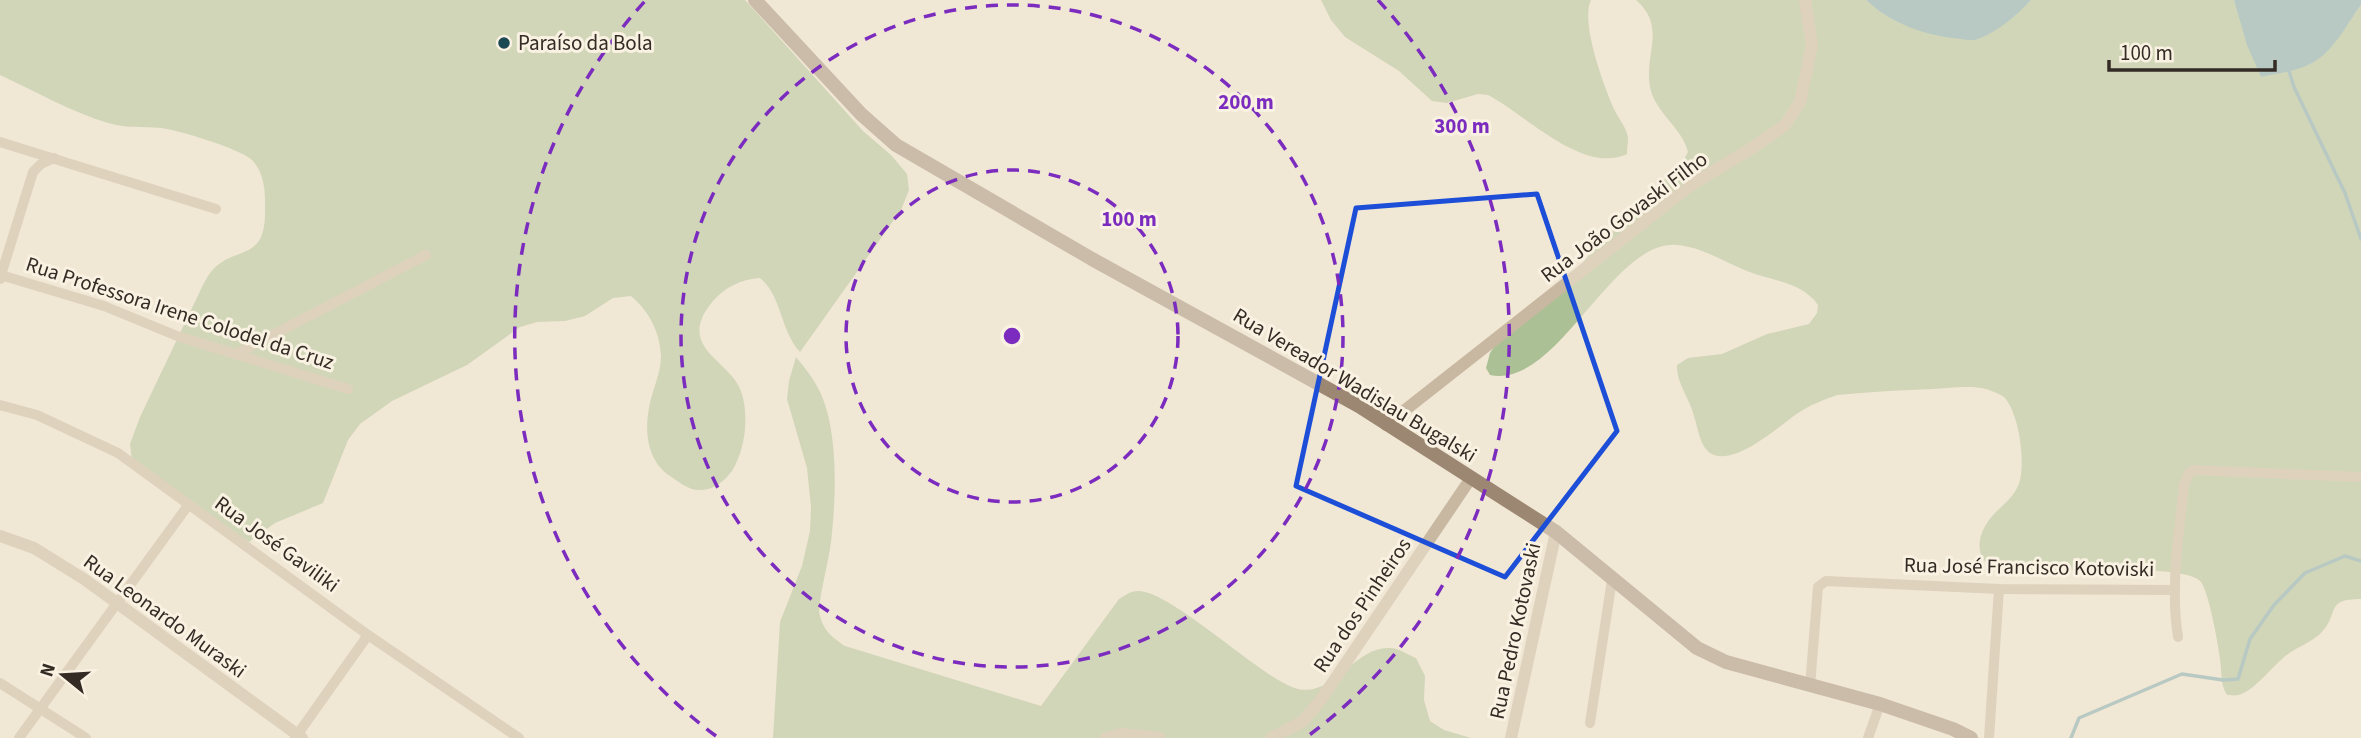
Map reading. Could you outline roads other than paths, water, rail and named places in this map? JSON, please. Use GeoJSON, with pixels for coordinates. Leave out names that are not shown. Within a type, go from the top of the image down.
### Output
{"type":"FeatureCollection","features":[{"type":"Feature","properties":{"kind":"main road","name":"Rua Vereador Wadislau Bugalski"},"geometry":{"type":"LineString","coordinates":[[755,0],[861,114],[896,145],[1062,243],[1359,406],[1556,532],[1697,648],[1726,662],[1880,704],[1953,729],[1971,738]]}},
{"type":"Feature","properties":{"kind":"street","name":"Rua João Govaski Filho"},"geometry":{"type":"LineString","coordinates":[[1386,425],[1691,185],[1752,149],[1785,125],[1800,102],[1812,45],[1805,0]]}},
{"type":"Feature","properties":{"kind":"street"},"geometry":{"type":"LineString","coordinates":[[0,142],[216,209]]}},
{"type":"Feature","properties":{"kind":"street"},"geometry":{"type":"LineString","coordinates":[[0,276],[33,172],[41,164],[54,158]]}},
{"type":"Feature","properties":{"kind":"street"},"geometry":{"type":"LineString","coordinates":[[236,354],[426,255]]}},
{"type":"Feature","properties":{"kind":"street","name":"Rua Professora Irene Colodel da Cruz"},"geometry":{"type":"LineString","coordinates":[[0,276],[104,306],[177,335],[348,388]]}},
{"type":"Feature","properties":{"kind":"street","name":"Rua José Gaviliki"},"geometry":{"type":"LineString","coordinates":[[0,405],[37,415],[118,453],[368,635],[519,738]]}},
{"type":"Feature","properties":{"kind":"street","name":"Rua José Francisco Kotoviski"},"geometry":{"type":"LineString","coordinates":[[1810,686],[1818,587],[1826,580],[1999,589],[2175,590],[2184,485],[2193,470],[2361,477]]}},
{"type":"Feature","properties":{"kind":"street","name":"Rua dos Pinheiros"},"geometry":{"type":"LineString","coordinates":[[1271,738],[1302,722],[1320,701],[1471,478]]}},
{"type":"Feature","properties":{"kind":"street"},"geometry":{"type":"LineString","coordinates":[[19,738],[189,505]]}},
{"type":"Feature","properties":{"kind":"street","name":"Rua Pedro Kotovaski"},"geometry":{"type":"LineString","coordinates":[[1511,738],[1556,532]]}},
{"type":"Feature","properties":{"kind":"street","name":"Rua Leonardo Muraski"},"geometry":{"type":"LineString","coordinates":[[0,536],[34,548],[84,579],[298,737]]}},
{"type":"Feature","properties":{"kind":"street"},"geometry":{"type":"LineString","coordinates":[[1590,723],[1612,580]]}},
{"type":"Feature","properties":{"kind":"street"},"geometry":{"type":"LineString","coordinates":[[1989,738],[1999,589]]}},
{"type":"Feature","properties":{"kind":"street"},"geometry":{"type":"LineString","coordinates":[[2175,590],[2178,637]]}},
{"type":"Feature","properties":{"kind":"street"},"geometry":{"type":"LineString","coordinates":[[298,737],[368,635]]}},
{"type":"Feature","properties":{"kind":"street"},"geometry":{"type":"LineString","coordinates":[[0,682],[86,738]]}},
{"type":"Feature","properties":{"kind":"street"},"geometry":{"type":"LineString","coordinates":[[1868,738],[1880,704]]}},
{"type":"Feature","properties":{"kind":"street"},"geometry":{"type":"LineString","coordinates":[[1106,738],[1122,734],[1160,738]]}},
{"type":"Feature","properties":{"kind":"water"},"geometry":{"type":"Polygon","coordinates":[[[1866,0],[2031,0],[2000,27],[1986,36],[1972,40],[1935,35],[1910,27],[1887,16],[1866,0]]]}},
{"type":"Feature","properties":{"kind":"water"},"geometry":{"type":"Polygon","coordinates":[[[2234,0],[2361,0],[2361,5],[2332,46],[2318,59],[2298,69],[2261,77],[2247,45],[2234,0]]]}},
{"type":"Feature","properties":{"kind":"waterway"},"geometry":{"type":"LineString","coordinates":[[2288,68],[2294,87],[2345,193],[2361,239]]}},
{"type":"Feature","properties":{"kind":"waterway"},"geometry":{"type":"LineString","coordinates":[[2071,738],[2079,718],[2182,674],[2223,680],[2238,679],[2250,639],[2274,605],[2305,573],[2345,556],[2361,561]]}},
{"type":"Feature","properties":{"kind":"place","name":"Paraíso da Bola"},"geometry":{"type":"Point","coordinates":[504,43]}}]}
